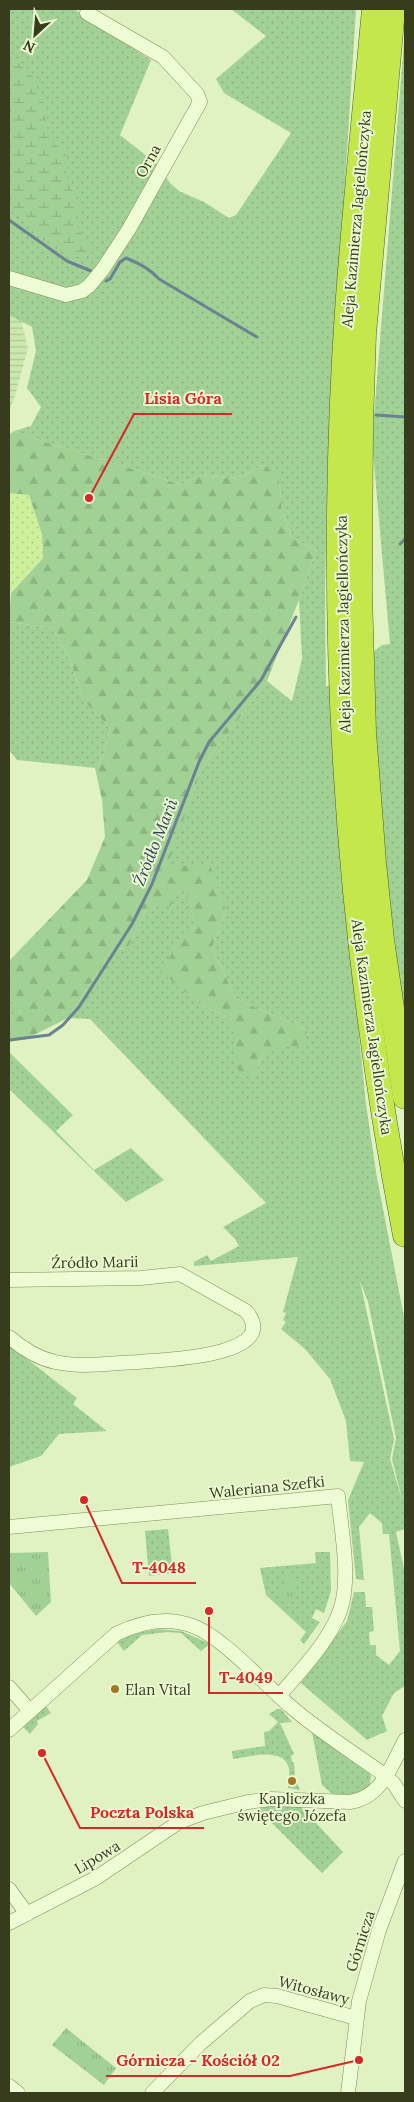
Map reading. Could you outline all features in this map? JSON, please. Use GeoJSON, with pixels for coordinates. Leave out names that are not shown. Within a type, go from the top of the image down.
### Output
{"type":"FeatureCollection","features":[{"type":"Feature","properties":{"kind":"highway","name":"Aleja Kazimierza Jagiellończyka"},"geometry":{"type":"LineString","coordinates":[[374,9],[347,321],[341,460],[341,674],[353,872],[362,967],[377,1076],[405,1235]]}},
{"type":"Feature","properties":{"kind":"highway","name":"Aleja Kazimierza Jagiellończyka"},"geometry":{"type":"LineString","coordinates":[[393,9],[364,334],[361,424],[360,593],[364,732],[374,863],[382,940],[405,1097]]}},
{"type":"Feature","properties":{"kind":"street","name":"Orna"},"geometry":{"type":"LineString","coordinates":[[9,278],[66,295],[82,291],[89,286],[104,270],[129,229],[200,102],[197,94],[163,58],[87,13]]}},
{"type":"Feature","properties":{"kind":"street","name":"Źródło Marii"},"geometry":{"type":"LineString","coordinates":[[9,1280],[140,1278],[180,1274],[246,1311],[252,1319],[253,1327],[241,1343],[221,1353],[188,1359],[74,1365],[36,1356],[9,1337]]}},
{"type":"Feature","properties":{"kind":"street","name":"Waleriana Szefki"},"geometry":{"type":"LineString","coordinates":[[9,1527],[338,1496],[344,1587],[342,1605],[326,1638],[279,1696]]}},
{"type":"Feature","properties":{"kind":"street"},"geometry":{"type":"LineString","coordinates":[[9,1730],[116,1634],[132,1626],[153,1621],[173,1621],[193,1626],[216,1640],[310,1721],[386,1776],[394,1784],[405,1801]]}},
{"type":"Feature","properties":{"kind":"street"},"geometry":{"type":"LineString","coordinates":[[9,1687],[30,1712]]}},
{"type":"Feature","properties":{"kind":"street","name":"Lipowa"},"geometry":{"type":"LineString","coordinates":[[9,1923],[96,1878],[185,1820],[231,1806],[271,1799],[350,1802],[361,1800],[376,1791],[405,1740]]}},
{"type":"Feature","properties":{"kind":"street","name":"Górnicza"},"geometry":{"type":"LineString","coordinates":[[348,2093],[356,2018],[364,1980],[379,1930],[405,1861]]}},
{"type":"Feature","properties":{"kind":"street"},"geometry":{"type":"LineString","coordinates":[[9,1889],[27,1914]]}},
{"type":"Feature","properties":{"kind":"street","name":"Witosławy"},"geometry":{"type":"LineString","coordinates":[[152,2093],[202,2043],[250,2002],[264,1995],[277,1996],[356,2018]]}},
{"type":"Feature","properties":{"kind":"street"},"geometry":{"type":"LineString","coordinates":[[9,2086],[18,2093]]}},
{"type":"Feature","properties":{"kind":"shaded area"},"geometry":{"type":"Polygon","coordinates":[[[9,315],[21,320],[28,348],[9,412],[9,315]]]}},
{"type":"Feature","properties":{"kind":"green space"},"geometry":{"type":"Polygon","coordinates":[[[9,9],[74,9],[151,60],[120,135],[158,165],[170,183],[179,191],[204,202],[229,218],[236,215],[291,133],[224,93],[216,79],[266,36],[231,9],[356,9],[328,452],[325,590],[326,687],[334,682],[352,966],[366,1104],[377,1178],[405,1322],[405,1529],[396,1532],[405,1573],[405,1686],[394,1693],[382,1716],[387,1731],[367,1740],[301,1683],[347,1621],[354,1592],[365,1592],[366,1607],[372,1607],[374,1631],[369,1632],[370,1645],[376,1645],[376,1655],[389,1665],[400,1651],[389,1534],[383,1534],[382,1523],[370,1513],[359,1527],[364,1580],[356,1579],[348,1500],[364,1462],[350,1461],[346,1421],[330,1379],[305,1349],[281,1329],[286,1322],[283,1320],[286,1313],[283,1312],[298,1257],[194,1266],[194,1262],[207,1255],[211,1261],[239,1246],[223,1227],[266,1203],[90,1019],[68,1018],[113,949],[128,948],[148,906],[185,881],[194,922],[202,1005],[231,1019],[253,1077],[265,1049],[307,1030],[236,999],[212,948],[226,911],[166,866],[202,768],[267,681],[292,701],[302,659],[299,600],[316,550],[292,538],[282,511],[279,477],[263,465],[243,476],[229,478],[201,475],[180,485],[14,431],[31,426],[41,407],[27,388],[36,351],[32,327],[9,315],[9,9]],[[360,1281],[394,1439],[390,1459],[402,1500],[392,1459],[396,1438],[368,1302],[360,1281]]]}},
{"type":"Feature","properties":{"kind":"green space"},"geometry":{"type":"Polygon","coordinates":[[[405,28],[405,1035],[394,960],[369,655],[382,645],[390,644],[372,441],[405,28]]]}},
{"type":"Feature","properties":{"kind":"green space"},"geometry":{"type":"Polygon","coordinates":[[[9,54],[33,77],[46,112],[48,136],[54,144],[66,152],[68,166],[66,174],[77,197],[79,211],[73,217],[91,252],[89,254],[71,254],[57,249],[42,239],[9,209],[9,54]]]}},
{"type":"Feature","properties":{"kind":"green space"},"geometry":{"type":"Polygon","coordinates":[[[14,431],[180,485],[201,475],[229,478],[243,476],[263,465],[279,476],[282,511],[292,538],[316,550],[299,600],[267,681],[202,768],[167,866],[210,865],[226,911],[212,948],[236,999],[307,1030],[304,1045],[265,1049],[253,1077],[239,1072],[231,1019],[202,1005],[160,971],[194,922],[185,882],[170,906],[148,906],[128,948],[113,949],[68,1018],[26,1039],[9,1042],[9,1022],[22,1014],[9,997],[9,961],[87,880],[105,837],[102,800],[95,768],[103,758],[110,728],[84,701],[67,653],[52,628],[9,622],[11,593],[43,558],[42,535],[29,496],[9,493],[9,435],[14,431]]]}},
{"type":"Feature","properties":{"kind":"green space"},"geometry":{"type":"Polygon","coordinates":[[[9,622],[52,628],[67,653],[84,701],[110,728],[103,758],[95,768],[17,760],[9,750],[9,622]]]}},
{"type":"Feature","properties":{"kind":"green space"},"geometry":{"type":"Polygon","coordinates":[[[9,997],[22,1014],[9,1022],[9,997]]]}},
{"type":"Feature","properties":{"kind":"green space"},"geometry":{"type":"Polygon","coordinates":[[[9,1052],[73,1115],[56,1131],[94,1170],[131,1148],[164,1180],[126,1202],[9,1089],[9,1052]]]}},
{"type":"Feature","properties":{"kind":"green space"},"geometry":{"type":"Polygon","coordinates":[[[9,1345],[77,1398],[73,1404],[107,1431],[59,1434],[41,1456],[9,1467],[9,1345]]]}},
{"type":"Feature","properties":{"kind":"green space"},"geometry":{"type":"Polygon","coordinates":[[[168,1529],[173,1573],[149,1576],[145,1531],[168,1529]]]}},
{"type":"Feature","properties":{"kind":"green space"},"geometry":{"type":"Polygon","coordinates":[[[48,1552],[51,1602],[36,1616],[9,1583],[9,1553],[48,1552]]]}},
{"type":"Feature","properties":{"kind":"green space"},"geometry":{"type":"Polygon","coordinates":[[[315,1552],[330,1552],[331,1591],[324,1613],[316,1609],[312,1618],[320,1622],[304,1644],[300,1640],[306,1632],[266,1595],[260,1568],[316,1563],[315,1552]]]}},
{"type":"Feature","properties":{"kind":"green space"},"geometry":{"type":"Polygon","coordinates":[[[293,1573],[294,1595],[290,1602],[283,1601],[281,1592],[285,1588],[285,1574],[293,1573]]]}},
{"type":"Feature","properties":{"kind":"green space"},"geometry":{"type":"Polygon","coordinates":[[[157,1629],[181,1631],[210,1644],[201,1651],[181,1633],[167,1632],[142,1635],[124,1651],[117,1642],[137,1633],[157,1629]]]}},
{"type":"Feature","properties":{"kind":"green space"},"geometry":{"type":"Polygon","coordinates":[[[45,1705],[51,1713],[37,1721],[38,1724],[30,1734],[22,1726],[45,1705]]]}},
{"type":"Feature","properties":{"kind":"green space"},"geometry":{"type":"Polygon","coordinates":[[[277,1709],[281,1709],[292,1722],[280,1723],[294,1754],[291,1756],[292,1762],[294,1763],[295,1778],[300,1790],[288,1788],[289,1768],[280,1757],[264,1754],[233,1759],[232,1751],[265,1746],[264,1732],[269,1731],[278,1722],[269,1714],[277,1709]]]}},
{"type":"Feature","properties":{"kind":"green space"},"geometry":{"type":"Polygon","coordinates":[[[312,1732],[368,1770],[371,1776],[369,1788],[353,1796],[342,1796],[331,1793],[322,1785],[312,1732]]]}},
{"type":"Feature","properties":{"kind":"green space"},"geometry":{"type":"Polygon","coordinates":[[[265,1806],[301,1807],[343,1852],[322,1873],[257,1808],[265,1806]]]}},
{"type":"Feature","properties":{"kind":"green space"},"geometry":{"type":"Polygon","coordinates":[[[66,2028],[116,2068],[104,2085],[52,2045],[66,2028]]]}},
{"type":"Feature","properties":{"kind":"sand"},"geometry":{"type":"Polygon","coordinates":[[[9,493],[29,495],[42,535],[43,558],[9,594],[9,493]]]}},
{"type":"Feature","properties":{"kind":"waterway"},"geometry":{"type":"LineString","coordinates":[[9,220],[67,261],[91,271]]}},
{"type":"Feature","properties":{"kind":"waterway"},"geometry":{"type":"LineString","coordinates":[[106,281],[110,279],[120,262],[126,258],[144,267],[159,279],[257,337]]}},
{"type":"Feature","properties":{"kind":"waterway"},"geometry":{"type":"LineString","coordinates":[[376,415],[405,417]]}},
{"type":"Feature","properties":{"kind":"waterway","name":"Źródło Marii"},"geometry":{"type":"LineString","coordinates":[[400,544],[405,539]]}},
{"type":"Feature","properties":{"kind":"waterway","name":"Źródło Marii"},"geometry":{"type":"LineString","coordinates":[[9,1040],[49,1035],[63,1025],[79,1007],[132,924],[152,884],[199,762],[209,742],[261,680],[296,617]]}},
{"type":"Feature","properties":{"kind":"place","name":"Lisia Góra"},"geometry":{"type":"Point","coordinates":[89,498]}},
{"type":"Feature","properties":{"kind":"place","name":"T-4048"},"geometry":{"type":"Point","coordinates":[84,1500]}},
{"type":"Feature","properties":{"kind":"place","name":"T-4049"},"geometry":{"type":"Point","coordinates":[209,1611]}},
{"type":"Feature","properties":{"kind":"place","name":"Elan Vital"},"geometry":{"type":"Point","coordinates":[115,1689]}},
{"type":"Feature","properties":{"kind":"place","name":"Poczta Polska"},"geometry":{"type":"Point","coordinates":[42,1753]}},
{"type":"Feature","properties":{"kind":"place","name":"Kapliczka świętego Józefa"},"geometry":{"type":"Point","coordinates":[292,1781]}},
{"type":"Feature","properties":{"kind":"place","name":"Górnicza - Kościół 02"},"geometry":{"type":"Point","coordinates":[359,2060]}}]}
